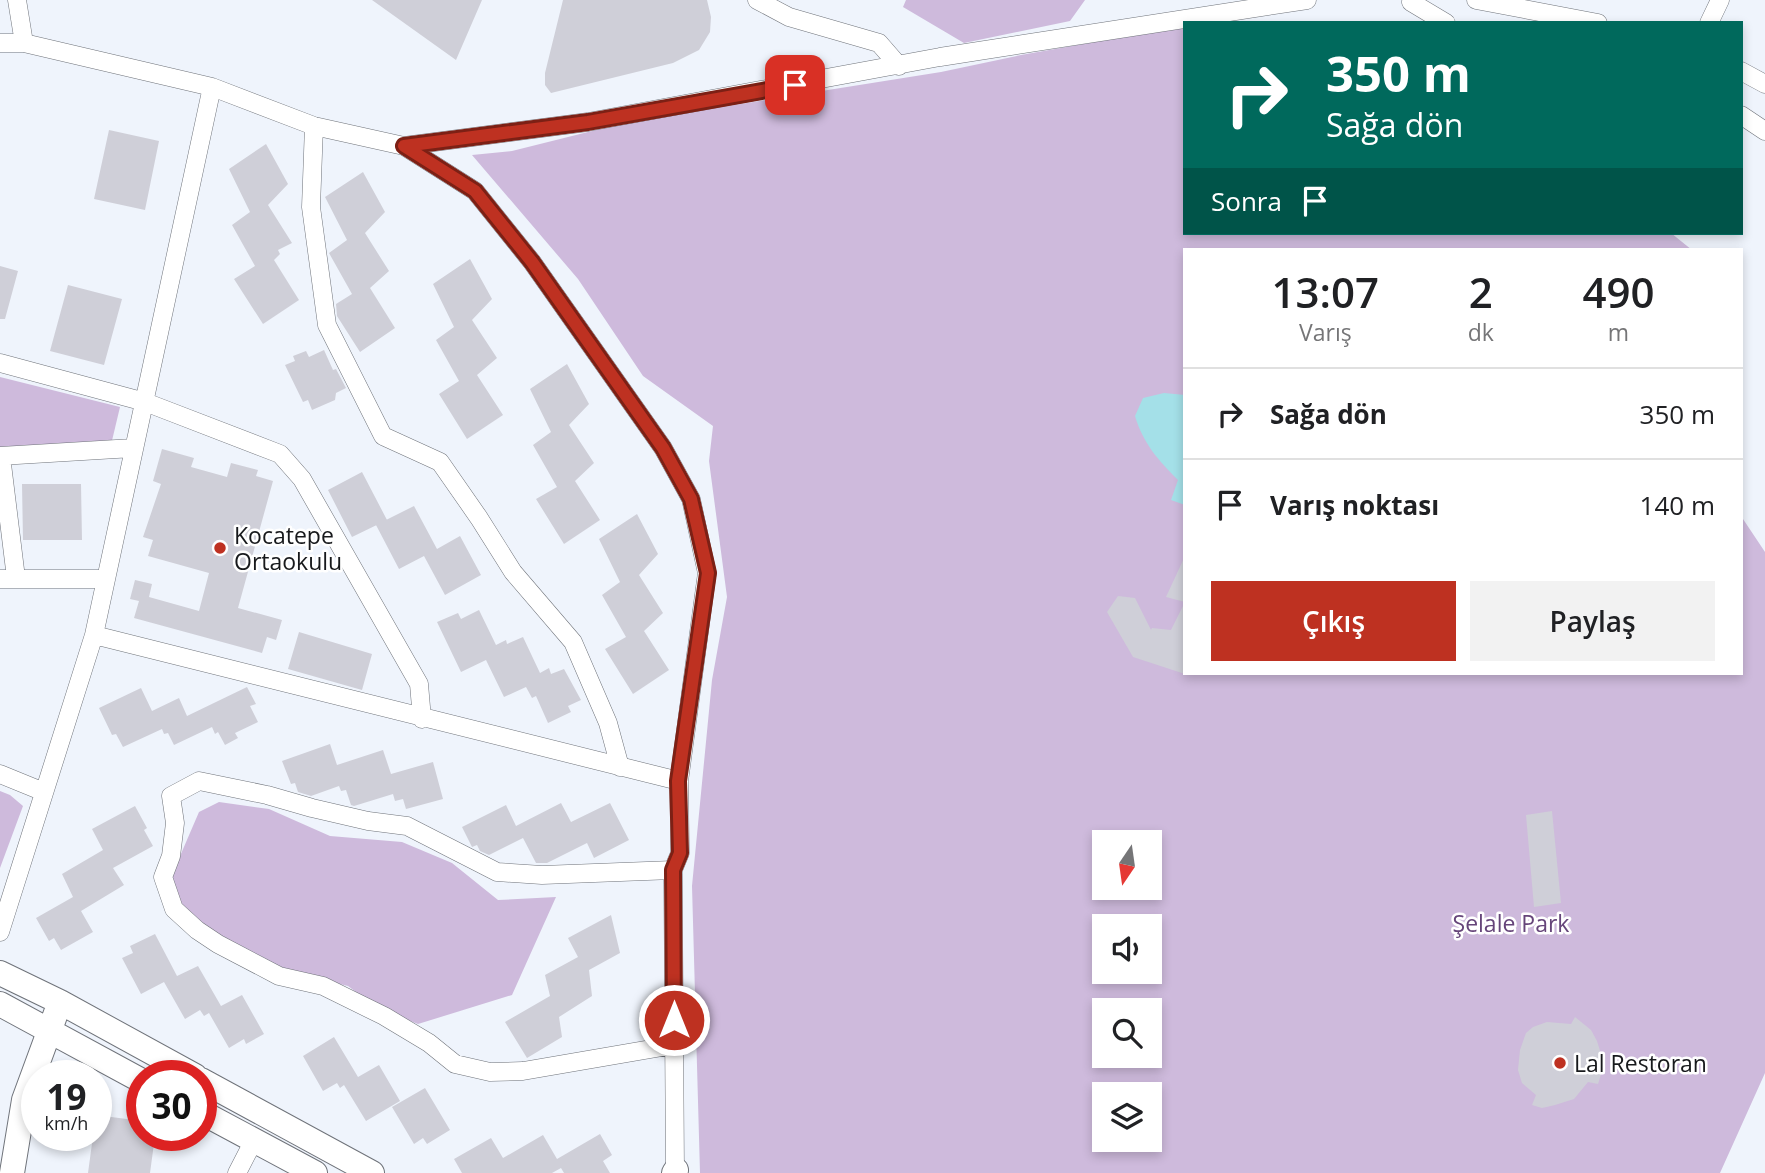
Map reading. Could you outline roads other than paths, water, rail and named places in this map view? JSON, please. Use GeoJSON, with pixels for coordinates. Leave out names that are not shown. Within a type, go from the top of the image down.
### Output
{"type":"FeatureCollection","features":[{"type":"Feature","properties":{"kind":"street"},"geometry":{"type":"LineString","coordinates":[[17,0],[24,43]]}},
{"type":"Feature","properties":{"kind":"street"},"geometry":{"type":"LineString","coordinates":[[757,0],[789,18],[878,43],[899,66]]}},
{"type":"Feature","properties":{"kind":"street"},"geometry":{"type":"LineString","coordinates":[[404,146],[588,122],[940,57],[1307,0]]}},
{"type":"Feature","properties":{"kind":"street"},"geometry":{"type":"LineString","coordinates":[[1405,1],[1433,0]]}},
{"type":"Feature","properties":{"kind":"street"},"geometry":{"type":"LineString","coordinates":[[1476,0],[1587,21]]}},
{"type":"Feature","properties":{"kind":"street"},"geometry":{"type":"LineString","coordinates":[[1710,21],[1720,0]]}},
{"type":"Feature","properties":{"kind":"street"},"geometry":{"type":"LineString","coordinates":[[1405,1],[1442,21]]}},
{"type":"Feature","properties":{"kind":"street"},"geometry":{"type":"LineString","coordinates":[[0,43],[24,43],[212,87],[314,126],[404,146],[475,191],[532,262],[656,437],[691,499],[708,573],[678,781],[680,853],[673,870],[676,1172]]}},
{"type":"Feature","properties":{"kind":"street"},"geometry":{"type":"LineString","coordinates":[[1743,72],[1765,84]]}},
{"type":"Feature","properties":{"kind":"street"},"geometry":{"type":"LineString","coordinates":[[0,932],[94,635],[212,87]]}},
{"type":"Feature","properties":{"kind":"street"},"geometry":{"type":"LineString","coordinates":[[1743,116],[1765,131]]}},
{"type":"Feature","properties":{"kind":"street"},"geometry":{"type":"LineString","coordinates":[[314,126],[311,207],[327,325],[383,436],[440,463],[513,572],[573,642],[608,723],[620,767]]}},
{"type":"Feature","properties":{"kind":"street"},"geometry":{"type":"LineString","coordinates":[[0,363],[145,402],[280,454],[302,479],[419,684],[422,719]]}},
{"type":"Feature","properties":{"kind":"street"},"geometry":{"type":"LineString","coordinates":[[106,579],[8,579],[1,456],[133,448]]}},
{"type":"Feature","properties":{"kind":"street"},"geometry":{"type":"LineString","coordinates":[[94,635],[678,781]]}},
{"type":"Feature","properties":{"kind":"street"},"geometry":{"type":"LineString","coordinates":[[0,774],[44,792]]}},
{"type":"Feature","properties":{"kind":"street"},"geometry":{"type":"LineString","coordinates":[[673,870],[497,873],[407,826],[368,821],[267,794],[199,781],[171,796],[175,823],[173,845],[163,877],[174,909],[218,944],[279,976],[323,986],[384,1016],[429,1043],[455,1064],[490,1072],[523,1071],[674,1045]]}},
{"type":"Feature","properties":{"kind":"street"},"geometry":{"type":"LineString","coordinates":[[0,973],[60,1002],[166,1060]]}},
{"type":"Feature","properties":{"kind":"street"},"geometry":{"type":"LineString","coordinates":[[12,1173],[24,1100],[60,1002]]}},
{"type":"Feature","properties":{"kind":"street"},"geometry":{"type":"LineString","coordinates":[[0,1004],[126,1072]]}},
{"type":"Feature","properties":{"kind":"street"},"geometry":{"type":"LineString","coordinates":[[217,1089],[372,1173]]}},
{"type":"Feature","properties":{"kind":"street"},"geometry":{"type":"LineString","coordinates":[[217,1120],[315,1173]]}},
{"type":"Feature","properties":{"kind":"street"},"geometry":{"type":"LineString","coordinates":[[237,1173],[254,1140]]}},
{"type":"Feature","properties":{"kind":"water"},"geometry":{"type":"Polygon","coordinates":[[[1164,393],[1183,395],[1183,504],[1171,500],[1178,480],[1152,451],[1142,435],[1135,416],[1143,398],[1164,393]]]}},
{"type":"Feature","properties":{"kind":"place","name":"Kocatepe Ortaokulu"},"geometry":{"type":"Point","coordinates":[220,548]}},
{"type":"Feature","properties":{"kind":"place","name":"Lal Restoran"},"geometry":{"type":"Point","coordinates":[1560,1063]}},
{"type":"Feature","properties":{"kind":"park label","name":"Şelale Park"},"geometry":{"type":"Point","coordinates":[1511,923]}}]}
